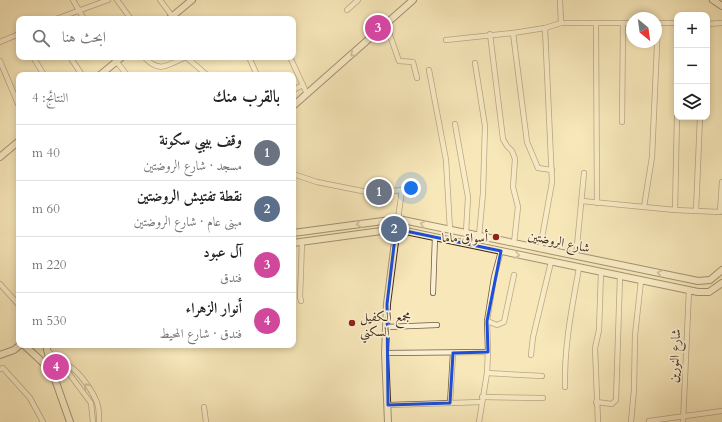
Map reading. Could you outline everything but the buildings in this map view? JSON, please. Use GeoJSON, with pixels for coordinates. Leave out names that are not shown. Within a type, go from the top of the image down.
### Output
{"type":"FeatureCollection","features":[{"type":"Feature","properties":{"kind":"main road"},"geometry":{"type":"LineString","coordinates":[[173,16],[192,0]]}},
{"type":"Feature","properties":{"kind":"main road"},"geometry":{"type":"LineString","coordinates":[[296,104],[413,0]]}},
{"type":"Feature","properties":{"kind":"main road"},"geometry":{"type":"LineString","coordinates":[[712,0],[722,6]]}},
{"type":"Feature","properties":{"kind":"main road"},"geometry":{"type":"LineString","coordinates":[[103,72],[113,60]]}},
{"type":"Feature","properties":{"kind":"main road"},"geometry":{"type":"LineString","coordinates":[[0,157],[16,144]]}},
{"type":"Feature","properties":{"kind":"main road"},"geometry":{"type":"LineString","coordinates":[[388,422],[385,353],[387,304],[398,219]]}},
{"type":"Feature","properties":{"kind":"main road","name":"شارع الروضتين"},"geometry":{"type":"LineString","coordinates":[[296,233],[398,219],[702,282],[710,280],[722,270]]}},
{"type":"Feature","properties":{"kind":"main road","name":"شارع الروضتين"},"geometry":{"type":"LineString","coordinates":[[296,243],[396,229],[688,290],[709,292],[722,284]]}},
{"type":"Feature","properties":{"kind":"main road"},"geometry":{"type":"LineString","coordinates":[[0,355],[16,348]]}},
{"type":"Feature","properties":{"kind":"main road"},"geometry":{"type":"LineString","coordinates":[[27,348],[52,371]]}},
{"type":"Feature","properties":{"kind":"main road"},"geometry":{"type":"LineString","coordinates":[[47,348],[52,371],[70,422]]}},
{"type":"Feature","properties":{"kind":"street"},"geometry":{"type":"LineString","coordinates":[[73,0],[82,16]]}},
{"type":"Feature","properties":{"kind":"street"},"geometry":{"type":"LineString","coordinates":[[63,16],[108,0]]}},
{"type":"Feature","properties":{"kind":"street"},"geometry":{"type":"LineString","coordinates":[[117,0],[129,16]]}},
{"type":"Feature","properties":{"kind":"street"},"geometry":{"type":"LineString","coordinates":[[160,0],[170,16]]}},
{"type":"Feature","properties":{"kind":"street"},"geometry":{"type":"LineString","coordinates":[[347,10],[358,0]]}},
{"type":"Feature","properties":{"kind":"street"},"geometry":{"type":"LineString","coordinates":[[560,0],[561,23]]}},
{"type":"Feature","properties":{"kind":"street"},"geometry":{"type":"LineString","coordinates":[[446,40],[490,34],[513,33],[545,28],[561,23],[623,23],[622,122]]}},
{"type":"Feature","properties":{"kind":"street"},"geometry":{"type":"LineString","coordinates":[[596,23],[598,203]]}},
{"type":"Feature","properties":{"kind":"street"},"geometry":{"type":"LineString","coordinates":[[662,23],[674,23]]}},
{"type":"Feature","properties":{"kind":"street"},"geometry":{"type":"LineString","coordinates":[[386,24],[399,61],[413,62],[417,78]]}},
{"type":"Feature","properties":{"kind":"street"},"geometry":{"type":"LineString","coordinates":[[710,24],[722,24]]}},
{"type":"Feature","properties":{"kind":"street"},"geometry":{"type":"LineString","coordinates":[[540,249],[552,182],[545,28]]}},
{"type":"Feature","properties":{"kind":"street"},"geometry":{"type":"LineString","coordinates":[[513,33],[527,142],[538,168],[552,170]]}},
{"type":"Feature","properties":{"kind":"street"},"geometry":{"type":"LineString","coordinates":[[490,34],[503,139],[512,151],[515,159],[513,187],[518,207],[514,243]]}},
{"type":"Feature","properties":{"kind":"street"},"geometry":{"type":"LineString","coordinates":[[0,42],[16,35]]}},
{"type":"Feature","properties":{"kind":"street"},"geometry":{"type":"LineString","coordinates":[[644,207],[652,157],[656,48]]}},
{"type":"Feature","properties":{"kind":"street"},"geometry":{"type":"LineString","coordinates":[[35,60],[42,72]]}},
{"type":"Feature","properties":{"kind":"street"},"geometry":{"type":"LineString","coordinates":[[72,60],[80,72]]}},
{"type":"Feature","properties":{"kind":"street"},"geometry":{"type":"LineString","coordinates":[[115,60],[124,72]]}},
{"type":"Feature","properties":{"kind":"street"},"geometry":{"type":"LineString","coordinates":[[147,60],[153,66],[159,68],[179,60]]}},
{"type":"Feature","properties":{"kind":"street"},"geometry":{"type":"LineString","coordinates":[[190,60],[204,72]]}},
{"type":"Feature","properties":{"kind":"street"},"geometry":{"type":"LineString","coordinates":[[250,60],[256,72]]}},
{"type":"Feature","properties":{"kind":"street"},"geometry":{"type":"LineString","coordinates":[[291,60],[308,94]]}},
{"type":"Feature","properties":{"kind":"street"},"geometry":{"type":"LineString","coordinates":[[0,61],[16,99]]}},
{"type":"Feature","properties":{"kind":"street"},"geometry":{"type":"LineString","coordinates":[[475,63],[485,126],[483,193],[479,236]]}},
{"type":"Feature","properties":{"kind":"street"},"geometry":{"type":"LineString","coordinates":[[429,70],[446,160],[450,230]]}},
{"type":"Feature","properties":{"kind":"street"},"geometry":{"type":"LineString","coordinates":[[296,88],[303,85]]}},
{"type":"Feature","properties":{"kind":"street"},"geometry":{"type":"LineString","coordinates":[[675,210],[677,120]]}},
{"type":"Feature","properties":{"kind":"street"},"geometry":{"type":"LineString","coordinates":[[696,211],[700,120]]}},
{"type":"Feature","properties":{"kind":"street"},"geometry":{"type":"LineString","coordinates":[[455,124],[468,197],[466,233]]}},
{"type":"Feature","properties":{"kind":"street"},"geometry":{"type":"LineString","coordinates":[[576,256],[584,174]]}},
{"type":"Feature","properties":{"kind":"street"},"geometry":{"type":"LineString","coordinates":[[296,175],[317,182],[372,193],[402,190],[398,219]]}},
{"type":"Feature","properties":{"kind":"street"},"geometry":{"type":"LineString","coordinates":[[582,201],[675,210],[720,212],[722,182]]}},
{"type":"Feature","properties":{"kind":"street"},"geometry":{"type":"LineString","coordinates":[[433,293],[435,237]]}},
{"type":"Feature","properties":{"kind":"street"},"geometry":{"type":"LineString","coordinates":[[301,301],[302,242]]}},
{"type":"Feature","properties":{"kind":"street"},"geometry":{"type":"LineString","coordinates":[[479,422],[487,373],[487,321],[494,277],[501,251]]}},
{"type":"Feature","properties":{"kind":"street"},"geometry":{"type":"LineString","coordinates":[[531,355],[533,337],[551,262]]}},
{"type":"Feature","properties":{"kind":"street"},"geometry":{"type":"LineString","coordinates":[[565,387],[565,364],[569,323],[579,268]]}},
{"type":"Feature","properties":{"kind":"street"},"geometry":{"type":"LineString","coordinates":[[598,422],[595,348],[599,330],[601,272]]}},
{"type":"Feature","properties":{"kind":"street"},"geometry":{"type":"LineString","coordinates":[[487,321],[497,325],[504,322],[514,275]]}},
{"type":"Feature","properties":{"kind":"street"},"geometry":{"type":"LineString","coordinates":[[596,402],[612,404],[616,400],[620,276]]}},
{"type":"Feature","properties":{"kind":"street"},"geometry":{"type":"LineString","coordinates":[[631,422],[634,390],[635,335],[641,281]]}},
{"type":"Feature","properties":{"kind":"street"},"geometry":{"type":"LineString","coordinates":[[0,284],[16,302]]}},
{"type":"Feature","properties":{"kind":"street","name":"شارع النورين"},"geometry":{"type":"LineString","coordinates":[[683,419],[688,290]]}},
{"type":"Feature","properties":{"kind":"street"},"geometry":{"type":"LineString","coordinates":[[386,327],[437,325]]}},
{"type":"Feature","properties":{"kind":"street"},"geometry":{"type":"LineString","coordinates":[[47,348],[62,364],[91,403],[93,422]]}},
{"type":"Feature","properties":{"kind":"street"},"geometry":{"type":"LineString","coordinates":[[385,353],[488,352]]}},
{"type":"Feature","properties":{"kind":"street"},"geometry":{"type":"LineString","coordinates":[[450,403],[453,353]]}},
{"type":"Feature","properties":{"kind":"street"},"geometry":{"type":"LineString","coordinates":[[62,364],[67,363],[76,369],[95,399],[99,411],[99,422]]}},
{"type":"Feature","properties":{"kind":"street"},"geometry":{"type":"LineString","coordinates":[[0,370],[3,368],[30,398],[43,422]]}},
{"type":"Feature","properties":{"kind":"street"},"geometry":{"type":"LineString","coordinates":[[487,373],[542,376]]}},
{"type":"Feature","properties":{"kind":"street"},"geometry":{"type":"LineString","coordinates":[[388,405],[543,398]]}},
{"type":"Feature","properties":{"kind":"street"},"geometry":{"type":"LineString","coordinates":[[204,407],[206,422]]}},
{"type":"Feature","properties":{"kind":"street"},"geometry":{"type":"LineString","coordinates":[[649,421],[683,419],[722,411]]}},
{"type":"Feature","properties":{"kind":"highlighted area"},"geometry":{"type":"Polygon","coordinates":[[[396,229],[501,251],[487,321],[488,352],[453,353],[450,403],[388,405],[387,304],[396,229]]]}},
{"type":"Feature","properties":{"kind":"place","name":"آل عبود"},"geometry":{"type":"Point","coordinates":[378,28]}},
{"type":"Feature","properties":{"kind":"place","name":"وقف بيبي سكونة"},"geometry":{"type":"Point","coordinates":[379,192]}},
{"type":"Feature","properties":{"kind":"place","name":"نقطة تفتيش الروضتين"},"geometry":{"type":"Point","coordinates":[394,229]}},
{"type":"Feature","properties":{"kind":"place","name":"أسواق ماما"},"geometry":{"type":"Point","coordinates":[496,237]}},
{"type":"Feature","properties":{"kind":"place","name":"مجمع الكفيل السكني"},"geometry":{"type":"Point","coordinates":[352,323]}},
{"type":"Feature","properties":{"kind":"place","name":"أنوار الزهراء"},"geometry":{"type":"Point","coordinates":[56,367]}}]}
